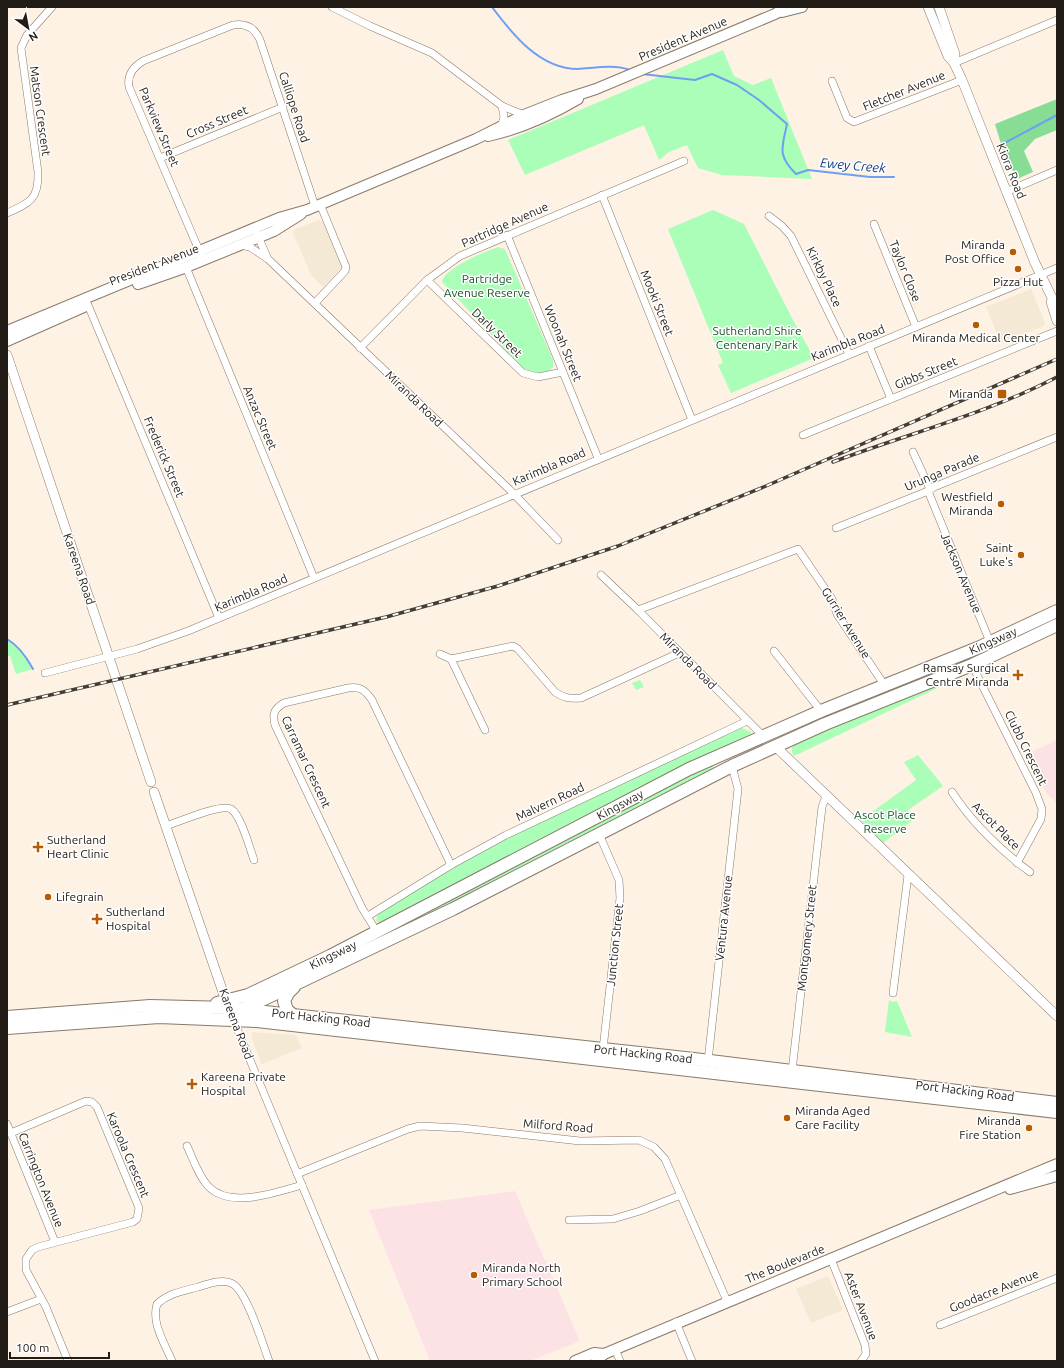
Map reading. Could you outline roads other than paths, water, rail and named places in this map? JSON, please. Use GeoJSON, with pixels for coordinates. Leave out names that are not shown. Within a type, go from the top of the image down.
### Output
{"type":"FeatureCollection","features":[{"type":"Feature","properties":{"kind":"main road","name":"President Avenue"},"geometry":{"type":"LineString","coordinates":[[7,341],[134,285],[186,267],[279,218],[314,207],[476,139],[502,124],[562,100],[596,89],[784,10],[802,7]]}},
{"type":"Feature","properties":{"kind":"main road","name":"President Avenue"},"geometry":{"type":"LineString","coordinates":[[476,139],[505,132],[563,108],[596,89]]}},
{"type":"Feature","properties":{"kind":"main road","name":"President Avenue"},"geometry":{"type":"LineString","coordinates":[[7,331],[199,252],[241,245],[282,227],[314,207]]}},
{"type":"Feature","properties":{"kind":"main road","name":"Kingsway"},"geometry":{"type":"LineString","coordinates":[[7,1028],[120,1019],[197,1018],[230,1010],[248,996],[377,932],[689,768],[762,736],[990,642],[1057,611]]}},
{"type":"Feature","properties":{"kind":"main road","name":"Kingsway"},"geometry":{"type":"LineString","coordinates":[[243,1010],[383,944],[732,766],[825,724],[892,698],[972,664],[1057,625]]}},
{"type":"Feature","properties":{"kind":"main road","name":"Jackson Avenue"},"geometry":{"type":"LineString","coordinates":[[990,642],[995,654]]}},
{"type":"Feature","properties":{"kind":"main road","name":"Gurrier Avenue"},"geometry":{"type":"LineString","coordinates":[[885,686],[892,698]]}},
{"type":"Feature","properties":{"kind":"main road","name":"Miranda Road"},"geometry":{"type":"LineString","coordinates":[[762,736],[776,746]]}},
{"type":"Feature","properties":{"kind":"main road"},"geometry":{"type":"LineString","coordinates":[[377,932],[383,944]]}},
{"type":"Feature","properties":{"kind":"main road"},"geometry":{"type":"LineString","coordinates":[[293,1015],[286,1010],[284,1001],[288,993],[298,984]]}},
{"type":"Feature","properties":{"kind":"main road","name":"Kingsway"},"geometry":{"type":"LineString","coordinates":[[7,1017],[150,1006],[188,1006],[230,1010]]}},
{"type":"Feature","properties":{"kind":"main road","name":"Port Hacking Road"},"geometry":{"type":"LineString","coordinates":[[230,1010],[293,1015],[603,1055]]}},
{"type":"Feature","properties":{"kind":"main road","name":"Port Hacking Road"},"geometry":{"type":"LineString","coordinates":[[230,1010],[791,1076],[1057,1112]]}},
{"type":"Feature","properties":{"kind":"main road","name":"Port Hacking Road"},"geometry":{"type":"LineString","coordinates":[[791,1076],[1057,1103]]}},
{"type":"Feature","properties":{"kind":"main road","name":"The Boulevarde"},"geometry":{"type":"LineString","coordinates":[[596,1361],[604,1354],[676,1322],[976,1199],[1057,1164]]}},
{"type":"Feature","properties":{"kind":"main road","name":"The Boulevarde"},"geometry":{"type":"LineString","coordinates":[[976,1199],[1057,1176]]}},
{"type":"Feature","properties":{"kind":"main road","name":"The Boulevarde"},"geometry":{"type":"LineString","coordinates":[[575,1361],[594,1353],[604,1354]]}},
{"type":"Feature","properties":{"kind":"street","name":"Matson Crescent"},"geometry":{"type":"LineString","coordinates":[[7,213],[28,203],[38,189],[38,172],[21,48],[27,35],[52,7]]}},
{"type":"Feature","properties":{"kind":"street"},"geometry":{"type":"LineString","coordinates":[[332,7],[364,24],[435,55],[502,106],[524,115]]}},
{"type":"Feature","properties":{"kind":"street","name":"Kiora Road"},"geometry":{"type":"LineString","coordinates":[[928,7],[948,56],[954,62],[962,80],[1006,192],[1041,274],[1057,321]]}},
{"type":"Feature","properties":{"kind":"street","name":"Kiora Road"},"geometry":{"type":"LineString","coordinates":[[939,7],[955,54],[954,62]]}},
{"type":"Feature","properties":{"kind":"street"},"geometry":{"type":"LineString","coordinates":[[954,62],[1057,20]]}},
{"type":"Feature","properties":{"kind":"street","name":"Calliope Road"},"geometry":{"type":"LineString","coordinates":[[241,25],[251,28],[259,36],[314,207],[346,267],[345,271],[315,303]]}},
{"type":"Feature","properties":{"kind":"street","name":"Parkview Street"},"geometry":{"type":"LineString","coordinates":[[199,252],[129,87],[131,73],[143,61],[230,26],[241,25]]}},
{"type":"Feature","properties":{"kind":"street","name":"Fletcher Avenue"},"geometry":{"type":"LineString","coordinates":[[832,81],[847,118],[854,122],[962,80]]}},
{"type":"Feature","properties":{"kind":"street"},"geometry":{"type":"LineString","coordinates":[[502,106],[504,116],[502,124]]}},
{"type":"Feature","properties":{"kind":"street","name":"Cross Street"},"geometry":{"type":"LineString","coordinates":[[160,158],[283,107]]}},
{"type":"Feature","properties":{"kind":"street","name":"Partridge Avenue"},"geometry":{"type":"LineString","coordinates":[[360,348],[427,280],[460,256],[684,161]]}},
{"type":"Feature","properties":{"kind":"street"},"geometry":{"type":"LineString","coordinates":[[1006,192],[1057,170]]}},
{"type":"Feature","properties":{"kind":"street","name":"Mooki Street"},"geometry":{"type":"LineString","coordinates":[[602,195],[692,420]]}},
{"type":"Feature","properties":{"kind":"street","name":"Kirkby Place"},"geometry":{"type":"LineString","coordinates":[[769,216],[782,226],[791,236],[849,354]]}},
{"type":"Feature","properties":{"kind":"street","name":"Taylor Close"},"geometry":{"type":"LineString","coordinates":[[874,224],[916,327]]}},
{"type":"Feature","properties":{"kind":"street"},"geometry":{"type":"LineString","coordinates":[[223,247],[253,234],[257,234],[260,237]]}},
{"type":"Feature","properties":{"kind":"street","name":"Woonah Street"},"geometry":{"type":"LineString","coordinates":[[507,235],[598,458]]}},
{"type":"Feature","properties":{"kind":"street","name":"Miranda Road"},"geometry":{"type":"LineString","coordinates":[[260,237],[268,259]]}},
{"type":"Feature","properties":{"kind":"street","name":"Miranda Road"},"geometry":{"type":"LineString","coordinates":[[241,245],[250,247],[268,259],[514,494],[558,540]]}},
{"type":"Feature","properties":{"kind":"street","name":"Anzac Street"},"geometry":{"type":"LineString","coordinates":[[186,267],[314,578]]}},
{"type":"Feature","properties":{"kind":"street","name":"Karimbla Road"},"geometry":{"type":"LineString","coordinates":[[45,672],[137,649],[219,618],[598,458],[1057,268]]}},
{"type":"Feature","properties":{"kind":"street","name":"Darly Street"},"geometry":{"type":"LineString","coordinates":[[427,280],[523,373],[538,377],[563,372]]}},
{"type":"Feature","properties":{"kind":"street","name":"Kiora Road"},"geometry":{"type":"LineString","coordinates":[[1046,288],[1057,308]]}},
{"type":"Feature","properties":{"kind":"street","name":"Frederick Street"},"geometry":{"type":"LineString","coordinates":[[88,305],[219,618]]}},
{"type":"Feature","properties":{"kind":"street","name":"Gibbs Street"},"geometry":{"type":"LineString","coordinates":[[804,435],[1057,331]]}},
{"type":"Feature","properties":{"kind":"street"},"geometry":{"type":"LineString","coordinates":[[869,346],[891,399]]}},
{"type":"Feature","properties":{"kind":"street","name":"Kareena Road"},"geometry":{"type":"LineString","coordinates":[[7,355],[151,782],[148,785],[148,790],[150,792],[154,792],[230,1010],[375,1361]]}},
{"type":"Feature","properties":{"kind":"street","name":"Urunga Parade"},"geometry":{"type":"LineString","coordinates":[[836,528],[1057,437]]}},
{"type":"Feature","properties":{"kind":"street","name":"Jackson Avenue"},"geometry":{"type":"LineString","coordinates":[[913,452],[990,642]]}},
{"type":"Feature","properties":{"kind":"street","name":"Gurrier Avenue"},"geometry":{"type":"LineString","coordinates":[[638,610],[798,550],[832,599],[837,614],[885,686]]}},
{"type":"Feature","properties":{"kind":"street","name":"Miranda Road"},"geometry":{"type":"LineString","coordinates":[[601,575],[638,610],[762,736]]}},
{"type":"Feature","properties":{"kind":"street"},"geometry":{"type":"LineString","coordinates":[[440,654],[451,659],[513,646],[518,649],[555,692],[562,697],[572,699],[581,698],[679,653]]}},
{"type":"Feature","properties":{"kind":"street"},"geometry":{"type":"LineString","coordinates":[[774,651],[822,711]]}},
{"type":"Feature","properties":{"kind":"street"},"geometry":{"type":"LineString","coordinates":[[451,659],[485,730]]}},
{"type":"Feature","properties":{"kind":"street","name":"Clubb Crescent"},"geometry":{"type":"LineString","coordinates":[[972,664],[1036,793],[1042,809],[1041,819],[1017,863]]}},
{"type":"Feature","properties":{"kind":"street","name":"Carramar Crescent"},"geometry":{"type":"LineString","coordinates":[[377,932],[275,725],[273,716],[276,708],[348,688],[356,687],[363,689],[372,700],[451,865]]}},
{"type":"Feature","properties":{"kind":"street","name":"Malvern Road"},"geometry":{"type":"LineString","coordinates":[[368,916],[451,865],[506,835],[747,721]]}},
{"type":"Feature","properties":{"kind":"street"},"geometry":{"type":"LineString","coordinates":[[776,746],[908,875],[982,942],[1057,1016]]}},
{"type":"Feature","properties":{"kind":"street","name":"Ventura Avenue"},"geometry":{"type":"LineString","coordinates":[[708,1066],[738,789],[732,766]]}},
{"type":"Feature","properties":{"kind":"street","name":"Ascot Place"},"geometry":{"type":"LineString","coordinates":[[952,792],[964,810],[981,830],[999,848],[1030,872]]}},
{"type":"Feature","properties":{"kind":"street","name":"Montgomery Street"},"geometry":{"type":"LineString","coordinates":[[791,1076],[822,807],[826,796]]}},
{"type":"Feature","properties":{"kind":"street"},"geometry":{"type":"LineString","coordinates":[[166,826],[216,809],[229,808],[236,814],[254,860]]}},
{"type":"Feature","properties":{"kind":"street","name":"Junction Street"},"geometry":{"type":"LineString","coordinates":[[599,834],[619,880],[620,898],[603,1055]]}},
{"type":"Feature","properties":{"kind":"street"},"geometry":{"type":"LineString","coordinates":[[893,993],[908,875]]}},
{"type":"Feature","properties":{"kind":"street","name":"Karoola Crescent"},"geometry":{"type":"LineString","coordinates":[[11,1133],[86,1101],[92,1102],[97,1107],[139,1208],[137,1219],[133,1222],[54,1242]]}},
{"type":"Feature","properties":{"kind":"street","name":"Carrington Avenue"},"geometry":{"type":"LineString","coordinates":[[7,1124],[54,1242],[32,1250],[26,1259],[26,1270],[41,1298],[68,1361]]}},
{"type":"Feature","properties":{"kind":"street","name":"Milford Road"},"geometry":{"type":"LineString","coordinates":[[298,1174],[408,1129],[420,1126],[455,1128],[567,1140],[639,1140],[654,1146],[665,1159],[727,1301]]}},
{"type":"Feature","properties":{"kind":"street"},"geometry":{"type":"LineString","coordinates":[[188,1146],[197,1168],[209,1187],[226,1196],[244,1198],[302,1185]]}},
{"type":"Feature","properties":{"kind":"street"},"geometry":{"type":"LineString","coordinates":[[569,1220],[613,1219],[640,1211],[681,1195]]}},
{"type":"Feature","properties":{"kind":"street","name":"Aster Avenue"},"geometry":{"type":"LineString","coordinates":[[831,1259],[866,1345],[866,1354],[861,1361]]}},
{"type":"Feature","properties":{"kind":"street","name":"Goodacre Avenue"},"geometry":{"type":"LineString","coordinates":[[940,1325],[1057,1278]]}},
{"type":"Feature","properties":{"kind":"street"},"geometry":{"type":"LineString","coordinates":[[172,1361],[156,1321],[154,1312],[156,1304],[172,1294],[226,1281],[233,1283],[243,1296],[269,1361]]}},
{"type":"Feature","properties":{"kind":"street"},"geometry":{"type":"LineString","coordinates":[[7,1312],[41,1298]]}},
{"type":"Feature","properties":{"kind":"street"},"geometry":{"type":"LineString","coordinates":[[676,1322],[692,1361]]}},
{"type":"Feature","properties":{"kind":"street"},"geometry":{"type":"LineString","coordinates":[[615,1349],[620,1361]]}},
{"type":"Feature","properties":{"kind":"waterway","name":"Ewey Creek"},"geometry":{"type":"LineString","coordinates":[[492,7],[518,39],[540,57],[551,63],[578,69],[618,67],[630,70]]}},
{"type":"Feature","properties":{"kind":"waterway","name":"Ewey Creek"},"geometry":{"type":"LineString","coordinates":[[642,74],[695,80],[712,74],[737,85],[759,100],[787,124],[782,151],[786,162],[796,174],[808,170],[870,177],[894,177]]}},
{"type":"Feature","properties":{"kind":"waterway","name":"Ewey Creek"},"geometry":{"type":"LineString","coordinates":[[997,147],[1057,115]]}},
{"type":"Feature","properties":{"kind":"waterway"},"geometry":{"type":"LineString","coordinates":[[7,639],[22,652],[33,669]]}},
{"type":"Feature","properties":{"kind":"railway"},"geometry":{"type":"LineString","coordinates":[[7,705],[386,617],[498,586],[618,546],[766,486],[1057,359]]}},
{"type":"Feature","properties":{"kind":"railway"},"geometry":{"type":"LineString","coordinates":[[833,462],[974,413],[1057,377]]}},
{"type":"Feature","properties":{"kind":"place","name":"Miranda Post Office"},"geometry":{"type":"Point","coordinates":[1013,252]}},
{"type":"Feature","properties":{"kind":"place","name":"Pizza Hut"},"geometry":{"type":"Point","coordinates":[1018,269]}},
{"type":"Feature","properties":{"kind":"place","name":"Miranda Medical Center"},"geometry":{"type":"Point","coordinates":[976,325]}},
{"type":"Feature","properties":{"kind":"place","name":"Miranda"},"geometry":{"type":"Point","coordinates":[1002,394]}},
{"type":"Feature","properties":{"kind":"place","name":"Westfield Miranda"},"geometry":{"type":"Point","coordinates":[1001,504]}},
{"type":"Feature","properties":{"kind":"place","name":"Saint Luke's"},"geometry":{"type":"Point","coordinates":[1021,555]}},
{"type":"Feature","properties":{"kind":"place","name":"Ramsay Surgical Centre Miranda"},"geometry":{"type":"Point","coordinates":[1018,675]}},
{"type":"Feature","properties":{"kind":"place","name":"Sutherland Heart Clinic"},"geometry":{"type":"Point","coordinates":[38,847]}},
{"type":"Feature","properties":{"kind":"place","name":"Lifegrain"},"geometry":{"type":"Point","coordinates":[48,897]}},
{"type":"Feature","properties":{"kind":"place","name":"Sutherland Hospital"},"geometry":{"type":"Point","coordinates":[97,919]}},
{"type":"Feature","properties":{"kind":"place","name":"Kareena Private Hospital"},"geometry":{"type":"Point","coordinates":[192,1084]}},
{"type":"Feature","properties":{"kind":"place","name":"Miranda Aged Care Facility"},"geometry":{"type":"Point","coordinates":[787,1118]}},
{"type":"Feature","properties":{"kind":"place","name":"Miranda Fire Station"},"geometry":{"type":"Point","coordinates":[1029,1128]}},
{"type":"Feature","properties":{"kind":"place","name":"Miranda North Primary School"},"geometry":{"type":"Point","coordinates":[474,1275]}},
{"type":"Feature","properties":{"kind":"park label","name":"Partridge Avenue Reserve"},"geometry":{"type":"Point","coordinates":[487,286]}},
{"type":"Feature","properties":{"kind":"park label","name":"Sutherland Shire Centenary Park"},"geometry":{"type":"Point","coordinates":[757,338]}},
{"type":"Feature","properties":{"kind":"park label","name":"Ascot Place Reserve"},"geometry":{"type":"Point","coordinates":[885,822]}}]}
